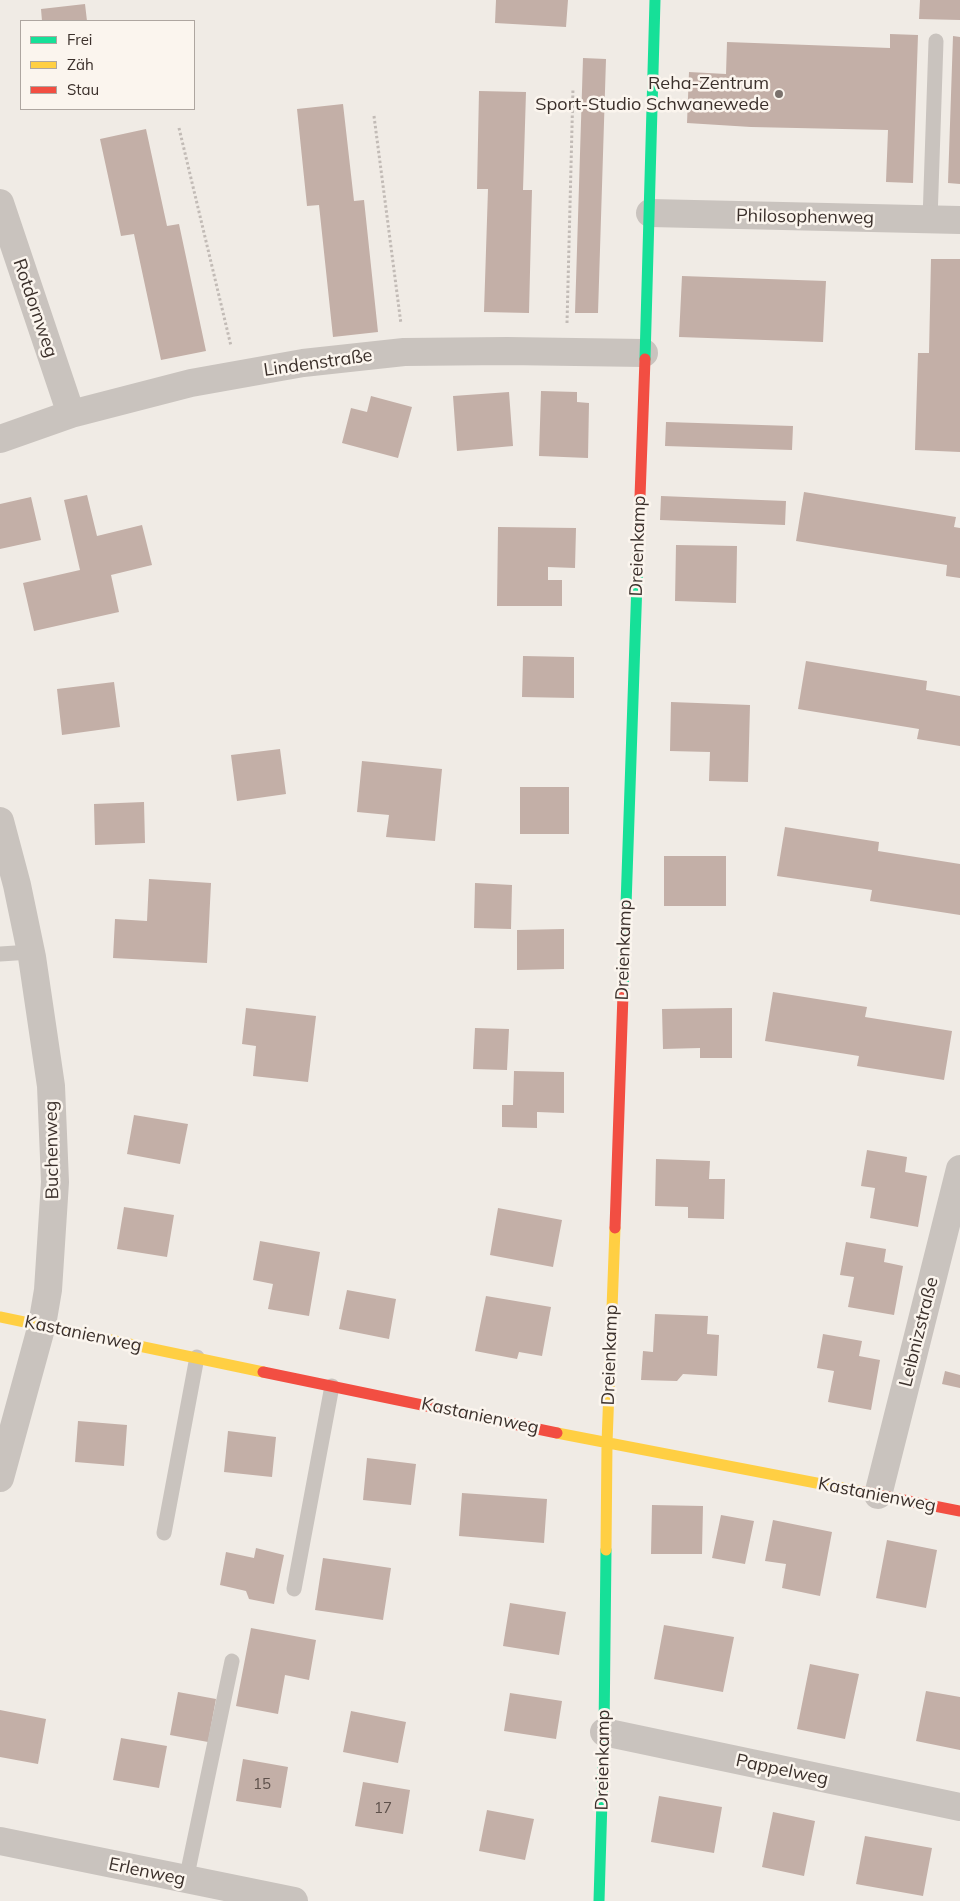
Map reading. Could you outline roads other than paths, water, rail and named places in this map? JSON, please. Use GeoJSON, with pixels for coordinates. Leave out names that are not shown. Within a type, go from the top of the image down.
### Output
{"type":"FeatureCollection","features":[{"type":"Feature","properties":{"kind":"street","name":"Dreienkamp"},"geometry":{"type":"LineString","coordinates":[[600,1901],[607,1443],[656,0]]}},
{"type":"Feature","properties":{"kind":"street","name":"Rotdornweg"},"geometry":{"type":"LineString","coordinates":[[0,203],[71,414]]}},
{"type":"Feature","properties":{"kind":"street","name":"Philosophenweg"},"geometry":{"type":"LineString","coordinates":[[650,213],[960,220]]}},
{"type":"Feature","properties":{"kind":"street","name":"Lindenstraße"},"geometry":{"type":"LineString","coordinates":[[0,439],[71,414],[191,383],[303,363],[404,352],[644,353]]}},
{"type":"Feature","properties":{"kind":"street","name":"Buchenweg"},"geometry":{"type":"LineString","coordinates":[[0,822],[17,885],[31,952],[51,1086],[56,1182],[48,1290],[42,1325],[0,1478]]}},
{"type":"Feature","properties":{"kind":"street","name":"Leibnizstraße"},"geometry":{"type":"LineString","coordinates":[[878,1495],[953,1228],[960,1169]]}},
{"type":"Feature","properties":{"kind":"street","name":"Kastanienweg"},"geometry":{"type":"LineString","coordinates":[[0,1317],[607,1443],[960,1511]]}},
{"type":"Feature","properties":{"kind":"street","name":"Pappelweg"},"geometry":{"type":"LineString","coordinates":[[604,1732],[960,1808]]}},
{"type":"Feature","properties":{"kind":"street","name":"Erlenweg"},"geometry":{"type":"LineString","coordinates":[[0,1841],[294,1901]]}},
{"type":"Feature","properties":{"kind":"lane"},"geometry":{"type":"LineString","coordinates":[[930,220],[936,41]]}},
{"type":"Feature","properties":{"kind":"lane"},"geometry":{"type":"LineString","coordinates":[[0,954],[31,952]]}},
{"type":"Feature","properties":{"kind":"lane"},"geometry":{"type":"LineString","coordinates":[[164,1533],[197,1357]]}},
{"type":"Feature","properties":{"kind":"lane"},"geometry":{"type":"LineString","coordinates":[[294,1589],[332,1386]]}},
{"type":"Feature","properties":{"kind":"lane"},"geometry":{"type":"LineString","coordinates":[[186,1880],[232,1661]]}},
{"type":"Feature","properties":{"kind":"place","name":"Reha-Zentrum Sport-Studio Schwanewede"},"geometry":{"type":"Point","coordinates":[779,94]}}]}
